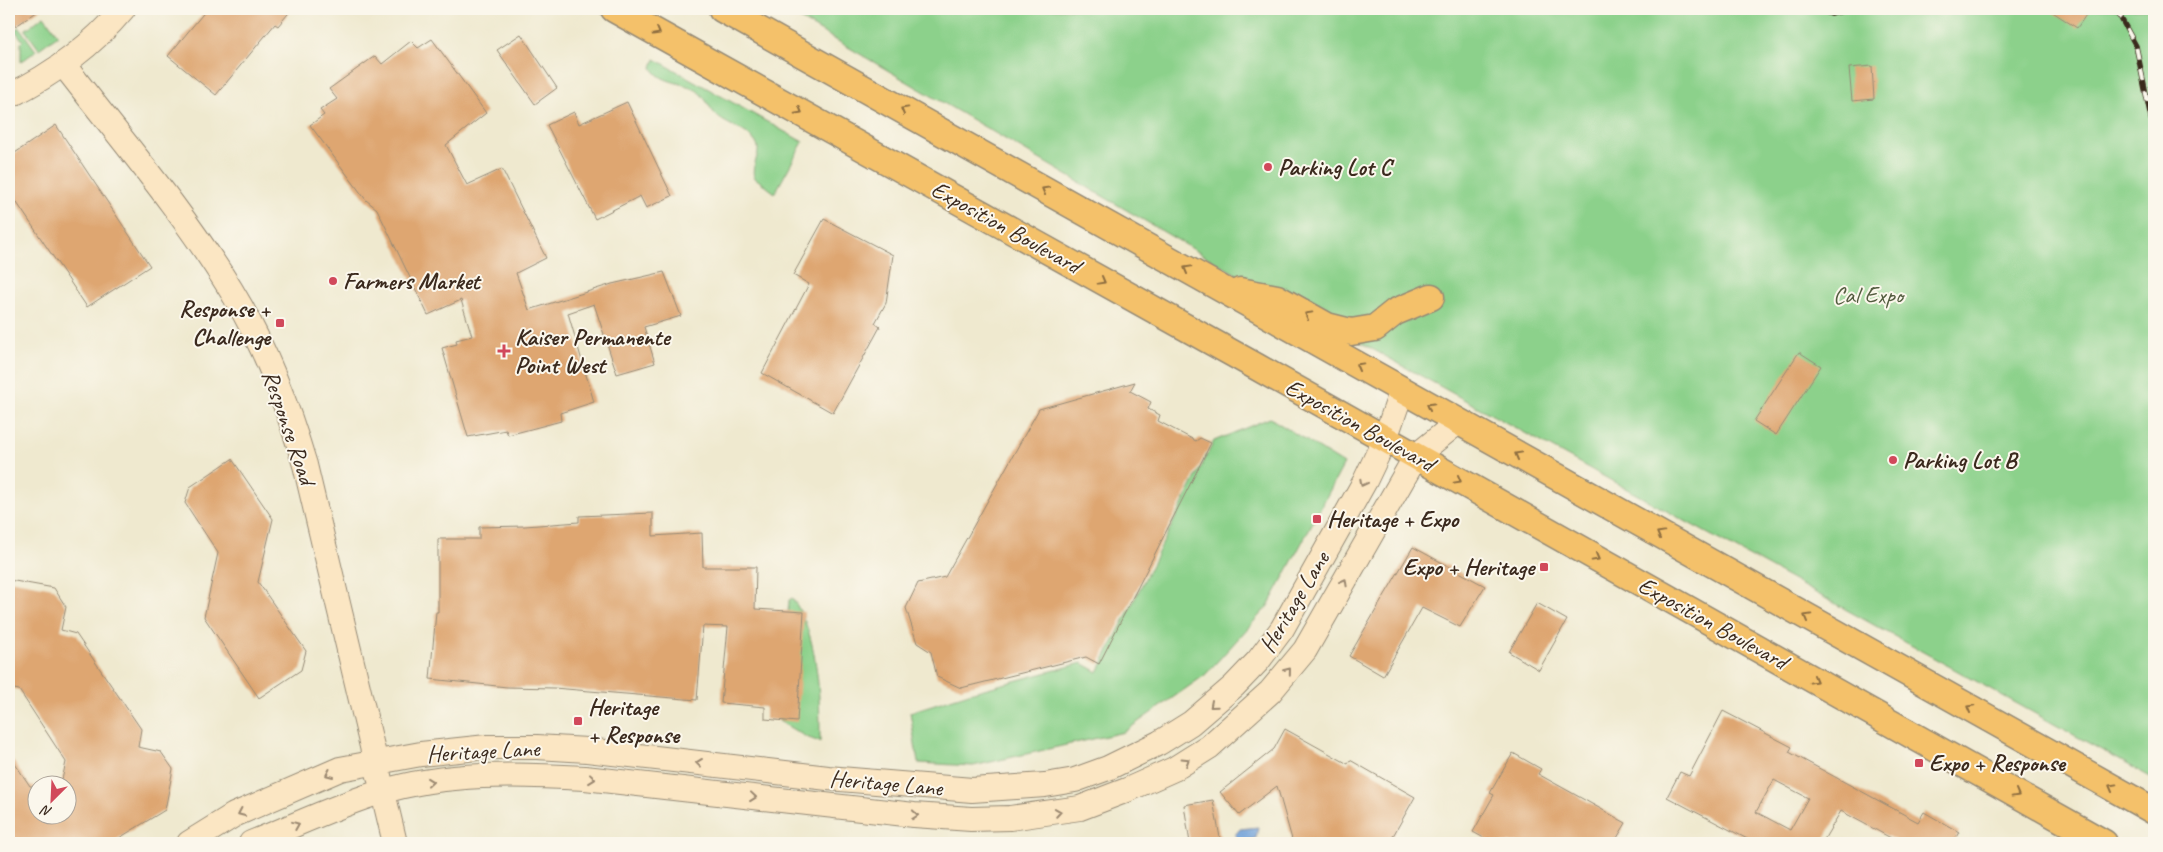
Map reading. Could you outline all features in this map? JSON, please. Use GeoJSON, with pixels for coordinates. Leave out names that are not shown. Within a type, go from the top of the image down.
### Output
{"type":"FeatureCollection","features":[{"type":"Feature","properties":{"kind":"main road"},"geometry":{"type":"LineString","coordinates":[[9,96],[29,86],[63,64],[99,34],[123,9]]}},
{"type":"Feature","properties":{"kind":"main road","name":"Exposition Boulevard"},"geometry":{"type":"LineString","coordinates":[[614,9],[1416,456],[2104,843]]}},
{"type":"Feature","properties":{"kind":"main road"},"geometry":{"type":"LineString","coordinates":[[722,9],[2154,811]]}},
{"type":"Feature","properties":{"kind":"main road","name":"Response Road"},"geometry":{"type":"LineString","coordinates":[[63,64],[205,249],[244,313],[276,381],[294,429],[304,465],[395,843]]}},
{"type":"Feature","properties":{"kind":"main road"},"geometry":{"type":"LineString","coordinates":[[1218,287],[1276,298],[1327,326],[1351,332],[1375,328],[1395,312],[1431,297]]}},
{"type":"Feature","properties":{"kind":"main road","name":"Heritage Lane"},"geometry":{"type":"LineString","coordinates":[[189,843],[234,815],[340,769],[421,754],[468,749],[537,746],[587,750],[828,778],[953,789],[1008,788],[1076,780],[1120,763],[1159,743],[1191,723],[1234,686],[1258,661],[1282,629],[1365,481],[1384,439],[1402,390]]}},
{"type":"Feature","properties":{"kind":"main road","name":"Heritage Lane"},"geometry":{"type":"LineString","coordinates":[[251,843],[382,791],[422,782],[489,776],[536,775],[585,778],[943,817],[1010,818],[1080,808],[1174,769],[1209,747],[1270,692],[1305,650],[1416,456],[1458,422]]}},
{"type":"Feature","properties":{"kind":"green space","name":"Cal Expo"},"geometry":{"type":"Polygon","coordinates":[[[783,9],[2154,9],[2154,779],[1234,273],[783,9]]]}},
{"type":"Feature","properties":{"kind":"green space"},"geometry":{"type":"Polygon","coordinates":[[[44,16],[58,35],[39,49],[25,30],[44,16]]]}},
{"type":"Feature","properties":{"kind":"green space"},"geometry":{"type":"Polygon","coordinates":[[[19,27],[36,51],[21,62],[21,43],[23,41],[15,30],[19,27]]]}},
{"type":"Feature","properties":{"kind":"green space"},"geometry":{"type":"Polygon","coordinates":[[[655,59],[803,142],[775,193],[754,177],[753,173],[758,147],[752,138],[718,117],[696,90],[659,76],[652,67],[655,59]]]}},
{"type":"Feature","properties":{"kind":"green space"},"geometry":{"type":"Polygon","coordinates":[[[1270,418],[1344,464],[1268,606],[1205,675],[1124,732],[973,766],[918,763],[910,712],[969,693],[1082,663],[1098,672],[1214,441],[1270,418]]]}},
{"type":"Feature","properties":{"kind":"green space"},"geometry":{"type":"Polygon","coordinates":[[[792,598],[808,629],[813,648],[818,687],[820,742],[806,737],[779,721],[789,600],[792,598]]]}},
{"type":"Feature","properties":{"kind":"water"},"geometry":{"type":"Polygon","coordinates":[[[1258,827],[1256,838],[1240,843],[1235,835],[1240,829],[1258,827]]]}},
{"type":"Feature","properties":{"kind":"building"},"geometry":{"type":"Polygon","coordinates":[[[9,9],[41,9],[16,26],[9,16],[9,9]]]}},
{"type":"Feature","properties":{"kind":"building"},"geometry":{"type":"Polygon","coordinates":[[[207,9],[292,9],[278,26],[275,24],[216,95],[168,56],[207,9]]]}},
{"type":"Feature","properties":{"kind":"building"},"geometry":{"type":"Polygon","coordinates":[[[2048,9],[2090,9],[2077,28],[2048,9]]]}},
{"type":"Feature","properties":{"kind":"building"},"geometry":{"type":"Polygon","coordinates":[[[521,34],[557,88],[535,104],[497,50],[521,34]]]}},
{"type":"Feature","properties":{"kind":"building"},"geometry":{"type":"Polygon","coordinates":[[[432,39],[486,113],[446,145],[467,185],[502,169],[546,258],[516,273],[529,310],[612,284],[664,272],[681,316],[644,327],[655,363],[617,374],[594,304],[568,313],[594,402],[560,413],[561,421],[508,435],[506,430],[468,437],[442,348],[457,344],[456,340],[472,336],[461,300],[428,315],[377,209],[366,200],[310,125],[324,115],[320,110],[337,99],[329,89],[375,56],[382,64],[411,41],[418,48],[432,39]]]}},
{"type":"Feature","properties":{"kind":"building"},"geometry":{"type":"Polygon","coordinates":[[[1872,66],[1874,99],[1852,101],[1849,68],[1872,66]]]}},
{"type":"Feature","properties":{"kind":"building"},"geometry":{"type":"Polygon","coordinates":[[[627,102],[672,196],[646,208],[640,196],[595,219],[547,125],[574,112],[579,124],[627,102]]]}},
{"type":"Feature","properties":{"kind":"building"},"geometry":{"type":"Polygon","coordinates":[[[56,125],[150,266],[87,307],[9,191],[9,157],[56,125]]]}},
{"type":"Feature","properties":{"kind":"building"},"geometry":{"type":"Polygon","coordinates":[[[824,219],[893,255],[886,303],[875,323],[880,327],[833,413],[762,373],[809,284],[793,275],[824,219]]]}},
{"type":"Feature","properties":{"kind":"building"},"geometry":{"type":"Polygon","coordinates":[[[1799,352],[1821,366],[1776,435],[1754,421],[1799,352]]]}},
{"type":"Feature","properties":{"kind":"building"},"geometry":{"type":"Polygon","coordinates":[[[1135,382],[1130,391],[1151,402],[1148,409],[1160,415],[1158,421],[1196,441],[1200,438],[1211,443],[1099,664],[1086,657],[961,688],[937,677],[931,652],[917,643],[906,608],[918,583],[945,577],[1039,409],[1135,382]]]}},
{"type":"Feature","properties":{"kind":"building"},"geometry":{"type":"Polygon","coordinates":[[[232,459],[273,519],[258,582],[306,651],[301,670],[259,698],[204,617],[218,553],[185,503],[190,487],[232,459]]]}},
{"type":"Feature","properties":{"kind":"building"},"geometry":{"type":"Polygon","coordinates":[[[653,513],[653,536],[702,533],[703,567],[756,567],[755,609],[804,612],[797,722],[765,719],[765,707],[721,703],[728,627],[703,626],[697,700],[554,688],[507,687],[430,679],[436,612],[438,612],[438,539],[479,539],[479,527],[579,522],[579,516],[653,513]]]}},
{"type":"Feature","properties":{"kind":"building"},"geometry":{"type":"Polygon","coordinates":[[[1413,547],[1485,586],[1460,627],[1422,608],[1383,676],[1349,656],[1413,547]]]}},
{"type":"Feature","properties":{"kind":"building"},"geometry":{"type":"Polygon","coordinates":[[[9,580],[54,588],[66,607],[61,630],[76,634],[141,729],[138,747],[161,752],[173,769],[165,810],[111,843],[9,843],[9,755],[28,783],[28,824],[78,824],[78,774],[63,774],[66,762],[19,690],[9,688],[9,580]]]}},
{"type":"Feature","properties":{"kind":"building"},"geometry":{"type":"Polygon","coordinates":[[[1537,603],[1567,620],[1539,670],[1509,652],[1537,603]]]}},
{"type":"Feature","properties":{"kind":"building"},"geometry":{"type":"Polygon","coordinates":[[[1723,711],[1792,747],[1789,752],[1918,822],[1924,812],[1959,832],[1953,843],[1900,843],[1841,811],[1822,843],[1755,843],[1667,797],[1680,772],[1689,776],[1723,711]],[[1774,780],[1756,812],[1790,830],[1808,798],[1774,780]]]}},
{"type":"Feature","properties":{"kind":"building"},"geometry":{"type":"Polygon","coordinates":[[[1285,729],[1348,764],[1350,760],[1415,797],[1389,843],[1293,843],[1277,786],[1239,815],[1220,792],[1274,749],[1285,729]]]}},
{"type":"Feature","properties":{"kind":"building"},"geometry":{"type":"Polygon","coordinates":[[[1513,753],[1541,769],[1538,774],[1626,823],[1614,843],[1493,843],[1473,832],[1494,795],[1490,793],[1513,753]]]}},
{"type":"Feature","properties":{"kind":"building"},"geometry":{"type":"Polygon","coordinates":[[[1213,800],[1221,843],[1190,843],[1184,805],[1213,800]]]}},
{"type":"Feature","properties":{"kind":"railway"},"geometry":{"type":"LineString","coordinates":[[1817,9],[1831,14],[1849,9]]}},
{"type":"Feature","properties":{"kind":"railway"},"geometry":{"type":"LineString","coordinates":[[2116,9],[2136,46],[2154,132]]}},
{"type":"Feature","properties":{"kind":"place","name":"Parking Lot C"},"geometry":{"type":"Point","coordinates":[1268,167]}},
{"type":"Feature","properties":{"kind":"place","name":"Farmers Market"},"geometry":{"type":"Point","coordinates":[333,281]}},
{"type":"Feature","properties":{"kind":"place","name":"Response + Challenge"},"geometry":{"type":"Point","coordinates":[280,323]}},
{"type":"Feature","properties":{"kind":"place","name":"Kaiser Permanente Point West"},"geometry":{"type":"Point","coordinates":[504,351]}},
{"type":"Feature","properties":{"kind":"place","name":"Parking Lot B"},"geometry":{"type":"Point","coordinates":[1893,460]}},
{"type":"Feature","properties":{"kind":"place","name":"Heritage + Expo"},"geometry":{"type":"Point","coordinates":[1317,519]}},
{"type":"Feature","properties":{"kind":"place","name":"Expo + Heritage"},"geometry":{"type":"Point","coordinates":[1544,567]}},
{"type":"Feature","properties":{"kind":"place","name":"Heritage + Response"},"geometry":{"type":"Point","coordinates":[578,721]}},
{"type":"Feature","properties":{"kind":"place","name":"Expo + Response"},"geometry":{"type":"Point","coordinates":[1919,763]}}]}
